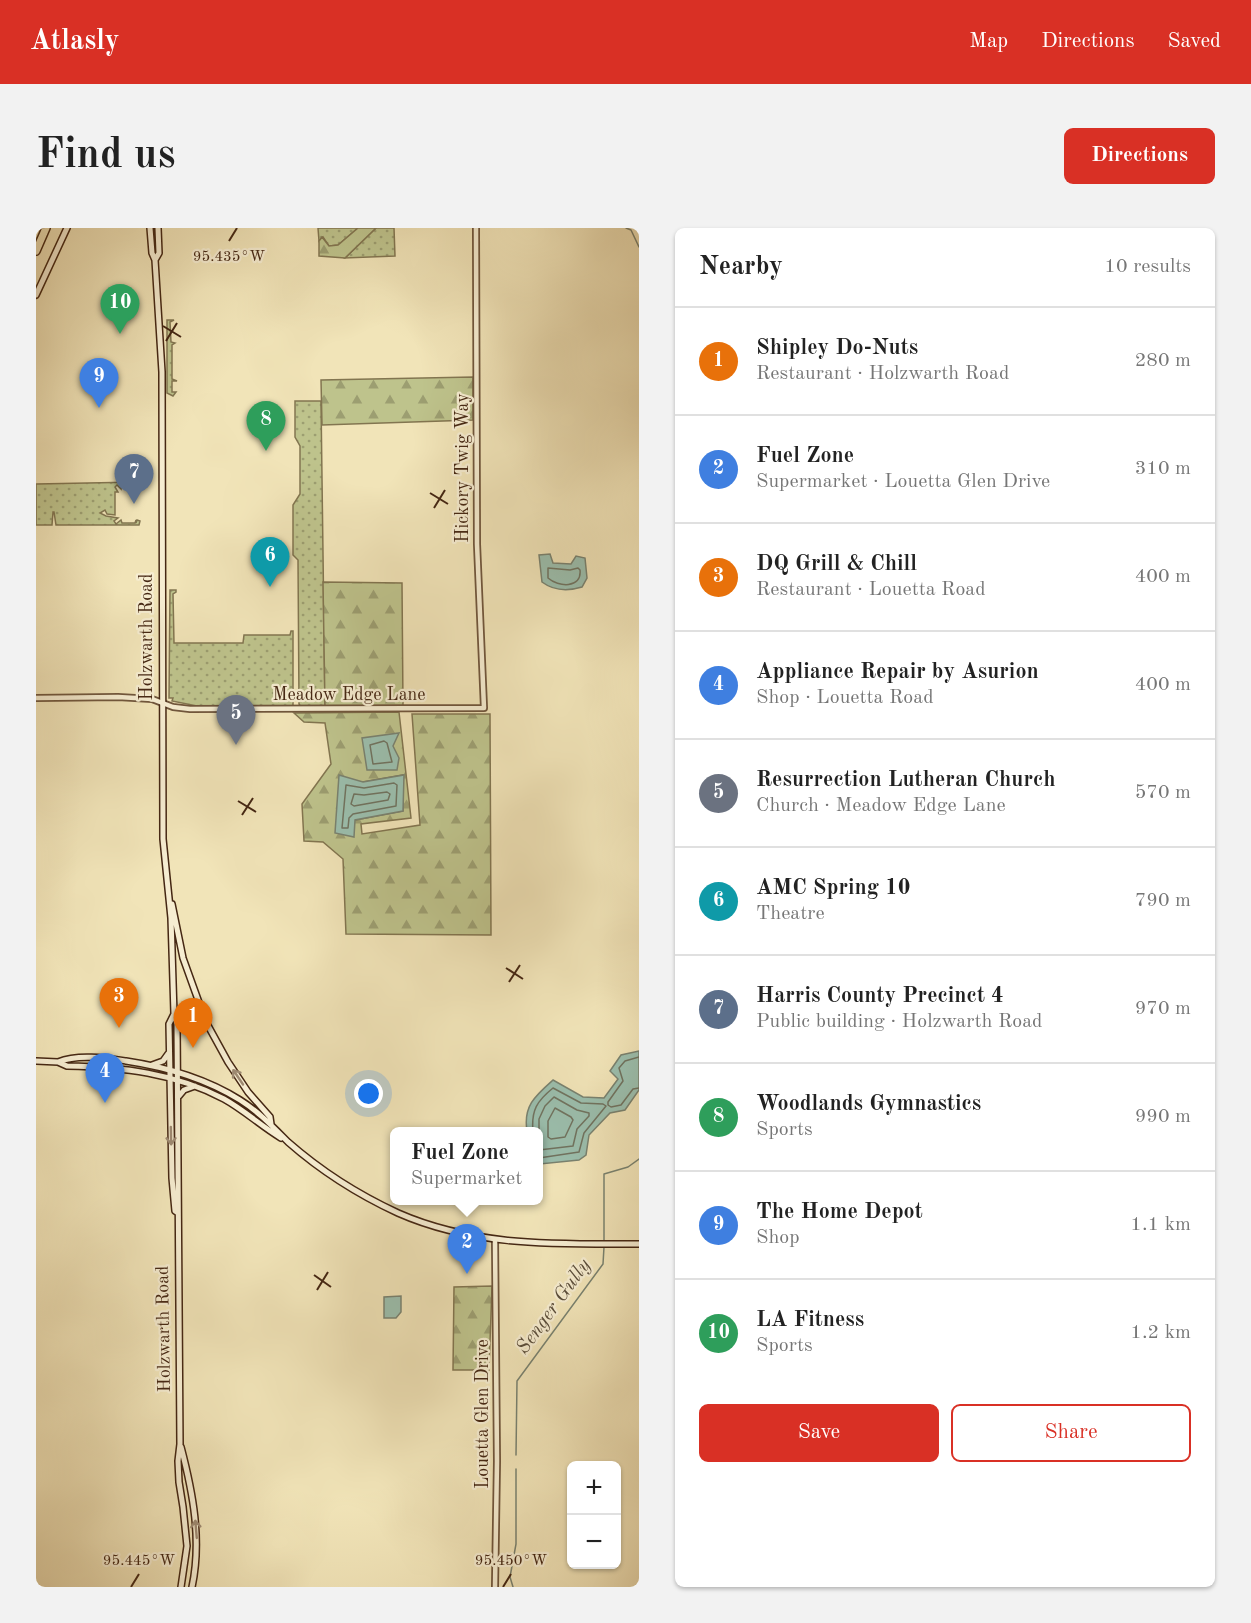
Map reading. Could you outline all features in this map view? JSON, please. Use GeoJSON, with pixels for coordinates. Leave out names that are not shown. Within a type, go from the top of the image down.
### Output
{"type":"FeatureCollection","features":[{"type":"Feature","properties":{"kind":"highway"},"geometry":{"type":"LineString","coordinates":[[36,251],[46,228]]}},
{"type":"Feature","properties":{"kind":"main road"},"geometry":{"type":"LineString","coordinates":[[36,296],[67,228]]}},
{"type":"Feature","properties":{"kind":"main road","name":"Holzwarth Road"},"geometry":{"type":"LineString","coordinates":[[150,228],[152,254],[155,260],[162,372],[163,839],[171,918],[174,1014],[177,1024],[180,1210],[178,1213],[180,1444],[177,1461],[187,1546],[181,1587]]}},
{"type":"Feature","properties":{"kind":"main road","name":"Holzwarth Road"},"geometry":{"type":"LineString","coordinates":[[155,260],[159,253],[158,228]]}},
{"type":"Feature","properties":{"kind":"main road"},"geometry":{"type":"LineString","coordinates":[[169,897],[175,912],[183,958],[206,1022],[228,1062],[248,1092],[270,1117],[272,1124]]}},
{"type":"Feature","properties":{"kind":"main road","name":"Holzwarth Road"},"geometry":{"type":"LineString","coordinates":[[174,1014],[169,1024],[169,1070],[172,1178],[175,1211],[178,1213]]}},
{"type":"Feature","properties":{"kind":"main road"},"geometry":{"type":"LineString","coordinates":[[150,1065],[163,1061],[169,1053]]}},
{"type":"Feature","properties":{"kind":"main road"},"geometry":{"type":"LineString","coordinates":[[58,1062],[68,1058],[96,1059],[150,1065],[178,1072],[218,1087],[242,1101],[272,1124],[288,1141]]}},
{"type":"Feature","properties":{"kind":"main road"},"geometry":{"type":"LineString","coordinates":[[36,1061],[58,1062],[67,1066],[123,1068],[170,1077],[195,1086],[238,1108],[265,1128],[288,1141],[340,1181],[392,1210],[428,1224],[495,1240],[525,1243],[639,1244]]}},
{"type":"Feature","properties":{"kind":"main road"},"geometry":{"type":"LineString","coordinates":[[178,1097],[184,1090],[195,1086]]}},
{"type":"Feature","properties":{"kind":"main road","name":"Holzwarth Road"},"geometry":{"type":"LineString","coordinates":[[180,1444],[197,1528],[192,1587]]}},
{"type":"Feature","properties":{"kind":"main road"},"geometry":{"type":"LineString","coordinates":[[194,1578],[198,1587]]}},
{"type":"Feature","properties":{"kind":"street","name":"Hickory Twig Way"},"geometry":{"type":"LineString","coordinates":[[476,228],[477,555],[484,708]]}},
{"type":"Feature","properties":{"kind":"street","name":"Meadow Edge Lane"},"geometry":{"type":"LineString","coordinates":[[36,698],[152,699],[190,710],[484,708]]}},
{"type":"Feature","properties":{"kind":"street","name":"Louetta Glen Drive"},"geometry":{"type":"LineString","coordinates":[[495,1240],[497,1461],[495,1587]]}},
{"type":"Feature","properties":{"kind":"green space"},"geometry":{"type":"Polygon","coordinates":[[[318,228],[358,228],[338,245],[329,246],[323,237],[319,241],[318,228]]]}},
{"type":"Feature","properties":{"kind":"green space"},"geometry":{"type":"Polygon","coordinates":[[[358,228],[376,228],[345,258],[319,256],[319,241],[322,237],[329,246],[338,245],[358,228]]]}},
{"type":"Feature","properties":{"kind":"green space"},"geometry":{"type":"Polygon","coordinates":[[[376,228],[394,228],[395,256],[345,258],[376,228]]]}},
{"type":"Feature","properties":{"kind":"green space"},"geometry":{"type":"Polygon","coordinates":[[[167,320],[174,320],[170,322],[171,342],[175,343],[172,345],[172,379],[177,381],[172,381],[172,392],[176,392],[173,396],[167,393],[167,320]]]}},
{"type":"Feature","properties":{"kind":"green space"},"geometry":{"type":"Polygon","coordinates":[[[473,377],[473,420],[322,425],[321,380],[473,377]]]}},
{"type":"Feature","properties":{"kind":"green space"},"geometry":{"type":"Polygon","coordinates":[[[295,401],[321,401],[325,707],[301,707],[299,704],[298,560],[293,555],[293,505],[300,494],[300,446],[295,437],[295,401]]]}},
{"type":"Feature","properties":{"kind":"green space"},"geometry":{"type":"Polygon","coordinates":[[[138,482],[136,489],[136,486],[126,486],[125,489],[125,486],[121,486],[121,489],[117,485],[115,487],[118,492],[115,492],[115,515],[107,514],[105,510],[100,513],[118,518],[114,521],[116,524],[121,520],[122,523],[135,523],[136,520],[136,523],[137,520],[140,521],[139,525],[56,525],[53,512],[52,525],[36,525],[36,484],[138,482]]]}},
{"type":"Feature","properties":{"kind":"green space"},"geometry":{"type":"Polygon","coordinates":[[[323,582],[402,583],[403,706],[325,707],[323,582]]]}},
{"type":"Feature","properties":{"kind":"green space"},"geometry":{"type":"Polygon","coordinates":[[[170,590],[176,590],[173,594],[174,643],[243,643],[244,635],[290,635],[293,631],[293,705],[290,707],[202,707],[172,701],[173,698],[169,698],[170,590]]]}},
{"type":"Feature","properties":{"kind":"green space"},"geometry":{"type":"Polygon","coordinates":[[[399,712],[411,818],[361,824],[362,834],[420,825],[412,714],[490,714],[491,935],[346,934],[343,859],[323,842],[304,841],[302,804],[331,764],[325,723],[304,722],[294,713],[399,712]],[[403,775],[363,782],[355,820],[403,811],[403,775]]]}},
{"type":"Feature","properties":{"kind":"green space"},"geometry":{"type":"Polygon","coordinates":[[[492,1286],[489,1370],[453,1370],[454,1287],[492,1286]]]}},
{"type":"Feature","properties":{"kind":"water"},"geometry":{"type":"Polygon","coordinates":[[[550,554],[553,563],[571,564],[576,556],[585,558],[587,578],[582,587],[562,589],[542,582],[539,555],[550,554]]]}},
{"type":"Feature","properties":{"kind":"water"},"geometry":{"type":"Polygon","coordinates":[[[399,733],[393,746],[399,758],[397,770],[367,770],[362,738],[399,733]]]}},
{"type":"Feature","properties":{"kind":"water"},"geometry":{"type":"Polygon","coordinates":[[[339,775],[363,782],[404,775],[403,811],[355,820],[354,837],[335,833],[339,775]]]}},
{"type":"Feature","properties":{"kind":"water"},"geometry":{"type":"Polygon","coordinates":[[[639,1051],[639,1090],[625,1110],[610,1113],[589,1135],[586,1155],[579,1160],[543,1164],[543,1127],[527,1127],[527,1115],[532,1102],[553,1080],[583,1097],[604,1098],[618,1079],[610,1071],[621,1055],[639,1051]]]}},
{"type":"Feature","properties":{"kind":"water"},"geometry":{"type":"Polygon","coordinates":[[[401,1296],[401,1312],[396,1318],[384,1318],[384,1297],[401,1296]]]}},
{"type":"Feature","properties":{"kind":"waterway","name":"Senger Gully"},"geometry":{"type":"LineString","coordinates":[[626,228],[631,230],[639,247]]}},
{"type":"Feature","properties":{"kind":"waterway","name":"Senger Gully"},"geometry":{"type":"LineString","coordinates":[[604,1243],[604,1174],[628,1167],[639,1159]]}},
{"type":"Feature","properties":{"kind":"waterway","name":"Senger Gully"},"geometry":{"type":"LineString","coordinates":[[516,1455],[517,1381],[603,1264],[604,1247]]}},
{"type":"Feature","properties":{"kind":"waterway","name":"Senger Gully"},"geometry":{"type":"LineString","coordinates":[[513,1587],[510,1577],[516,1544],[516,1469]]}},
{"type":"Feature","properties":{"kind":"place","name":"LA Fitness"},"geometry":{"type":"Point","coordinates":[120,334]}},
{"type":"Feature","properties":{"kind":"place","name":"The Home Depot"},"geometry":{"type":"Point","coordinates":[99,408]}},
{"type":"Feature","properties":{"kind":"place","name":"Woodlands Gymnastics"},"geometry":{"type":"Point","coordinates":[266,451]}},
{"type":"Feature","properties":{"kind":"place","name":"Harris County Precinct 4"},"geometry":{"type":"Point","coordinates":[134,504]}},
{"type":"Feature","properties":{"kind":"place","name":"AMC Spring 10"},"geometry":{"type":"Point","coordinates":[270,587]}},
{"type":"Feature","properties":{"kind":"place","name":"Resurrection Lutheran Church"},"geometry":{"type":"Point","coordinates":[236,745]}},
{"type":"Feature","properties":{"kind":"place","name":"DQ Grill & Chill"},"geometry":{"type":"Point","coordinates":[119,1028]}},
{"type":"Feature","properties":{"kind":"place","name":"Shipley Do-Nuts"},"geometry":{"type":"Point","coordinates":[193,1048]}},
{"type":"Feature","properties":{"kind":"place","name":"Appliance Repair by Asurion"},"geometry":{"type":"Point","coordinates":[105,1103]}},
{"type":"Feature","properties":{"kind":"place","name":"Fuel Zone"},"geometry":{"type":"Point","coordinates":[467,1274]}}]}
